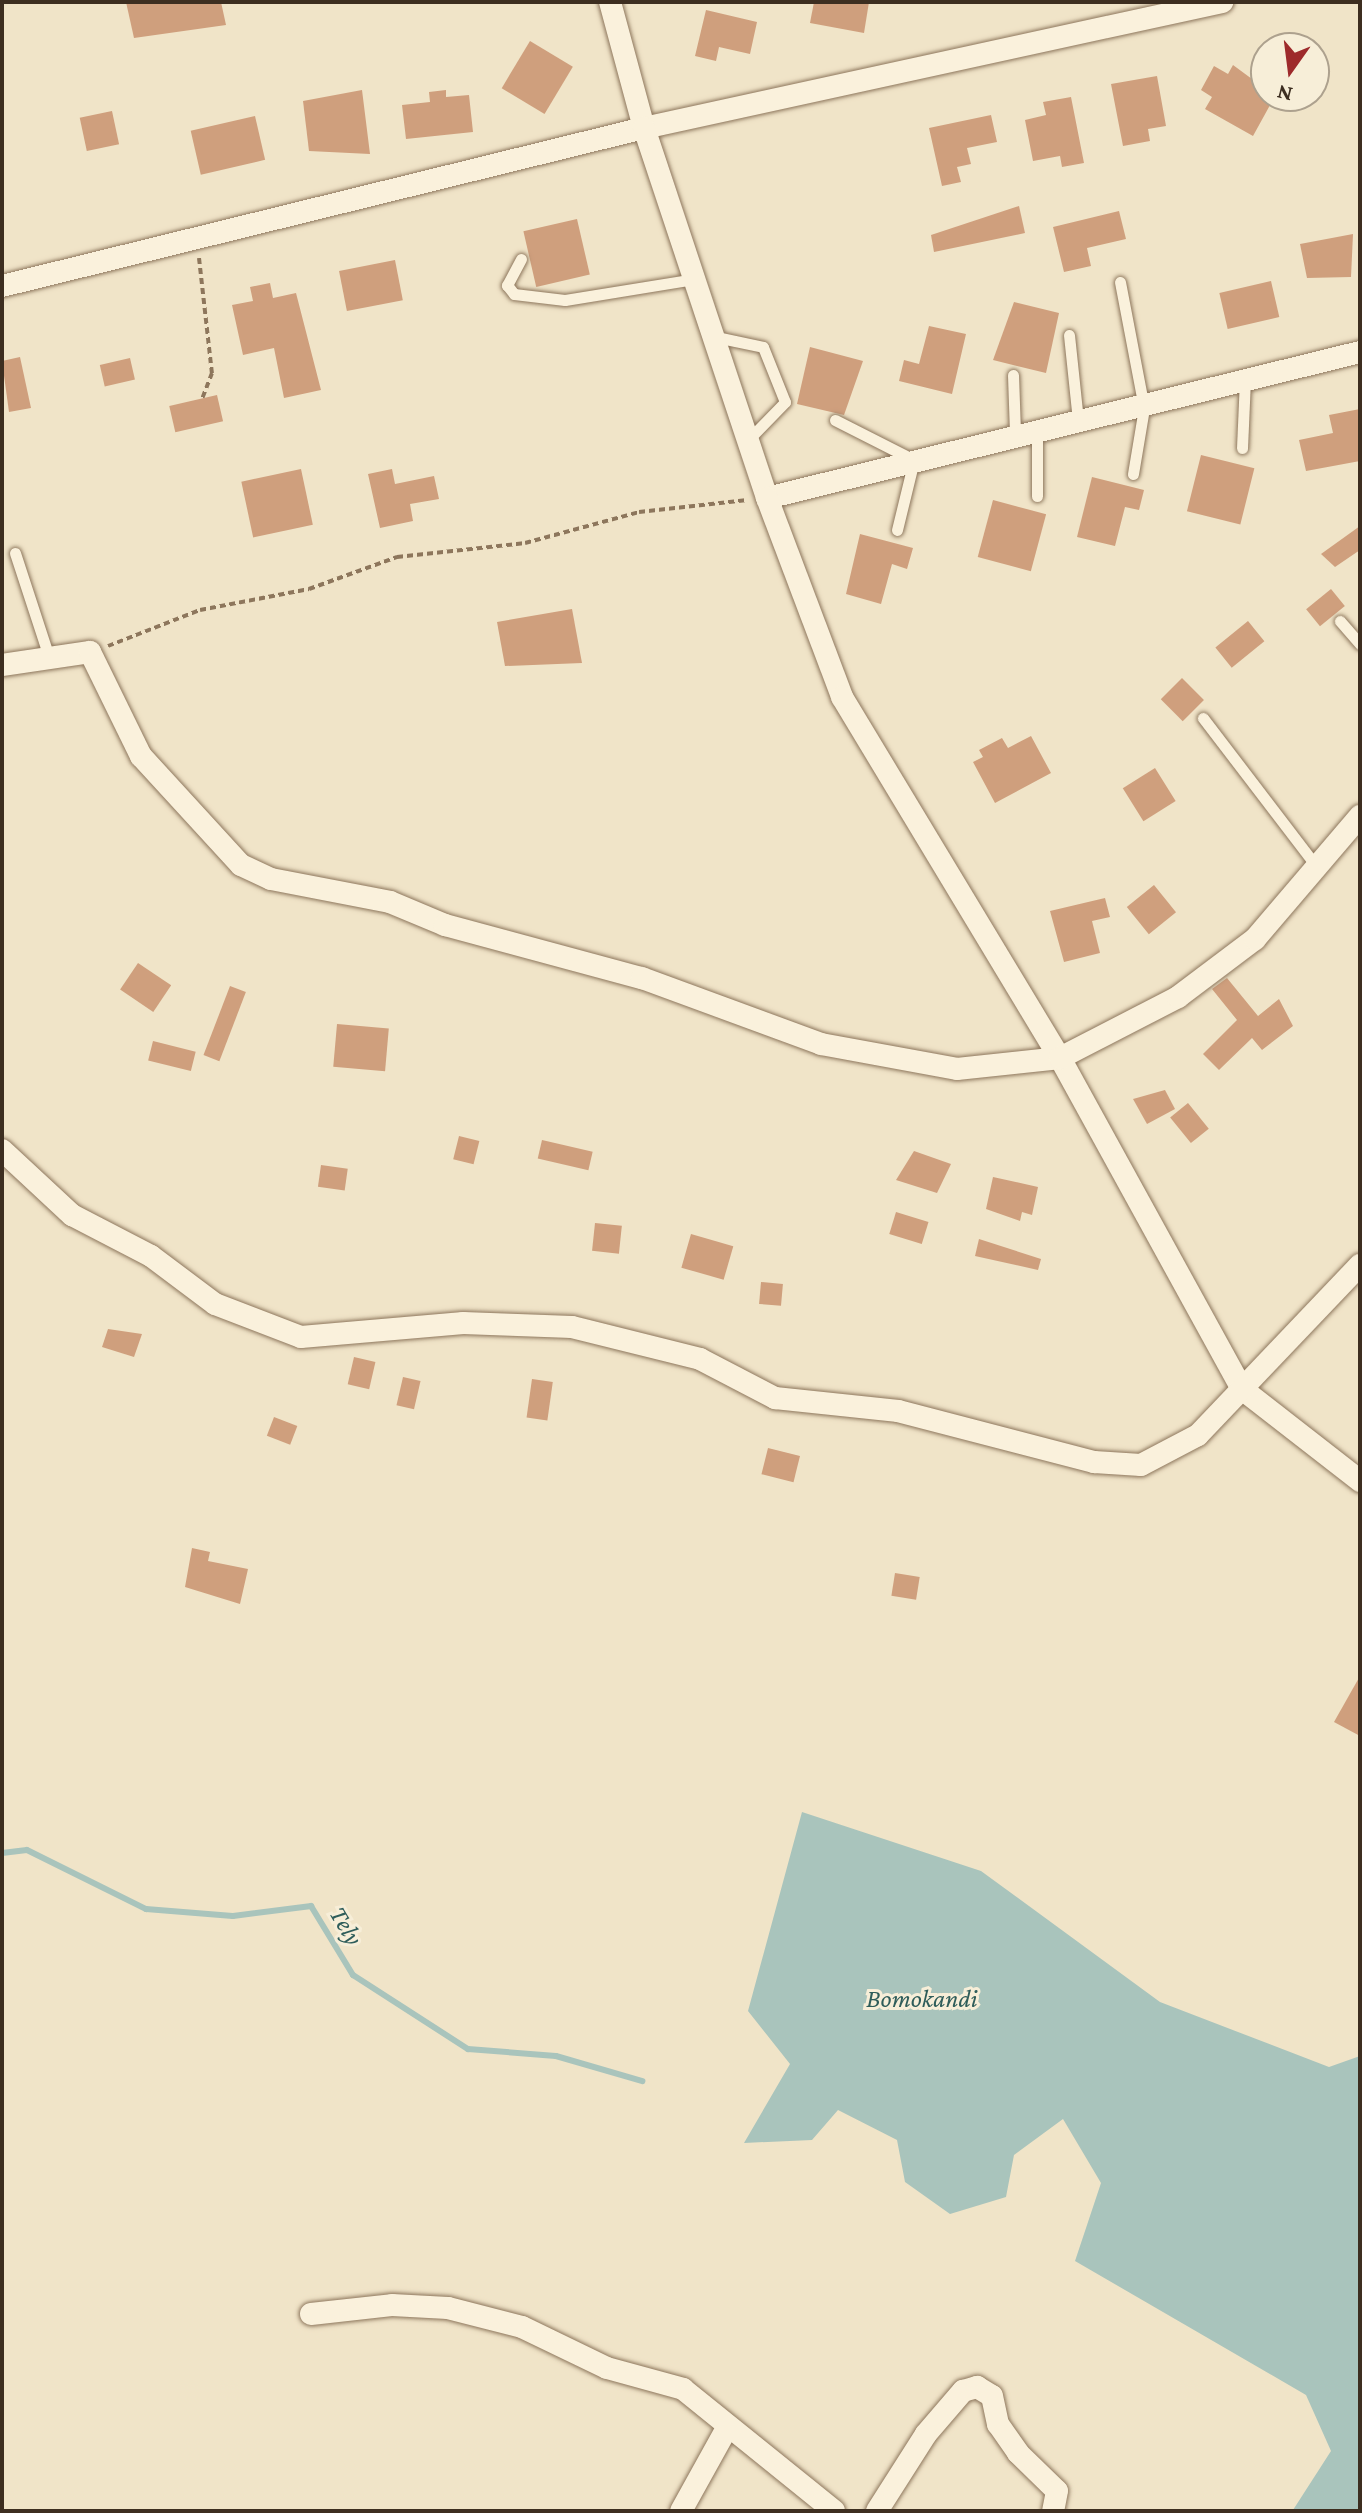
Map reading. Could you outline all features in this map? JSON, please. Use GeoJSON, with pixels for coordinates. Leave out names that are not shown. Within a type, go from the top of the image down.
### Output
{"type":"FeatureCollection","features":[{"type":"Feature","properties":{"kind":"street"},"geometry":{"type":"LineString","coordinates":[[610,2],[644,128],[767,498],[842,697],[1060,1058],[1242,1389],[1360,1481]]}},
{"type":"Feature","properties":{"kind":"street"},"geometry":{"type":"LineString","coordinates":[[2,286],[644,128],[1222,2]]}},
{"type":"Feature","properties":{"kind":"street"},"geometry":{"type":"LineString","coordinates":[[767,498],[1037,427],[1144,408],[1245,375],[1360,352]]}},
{"type":"Feature","properties":{"kind":"street"},"geometry":{"type":"LineString","coordinates":[[2,665],[90,652],[141,756],[241,865],[271,879],[390,902],[879,1059],[957,1069],[1060,1058],[1215,970],[1255,939],[1360,816]]}},
{"type":"Feature","properties":{"kind":"street"},"geometry":{"type":"LineString","coordinates":[[2,1150],[72,1215],[151,1256],[215,1304],[301,1337],[463,1323],[572,1327],[700,1359],[775,1398],[898,1411],[1094,1462],[1141,1465],[1198,1435],[1360,1265]]}},
{"type":"Feature","properties":{"kind":"street"},"geometry":{"type":"LineString","coordinates":[[311,2314],[392,2305],[448,2308],[522,2327],[607,2368],[683,2389],[727,2428],[834,2511]]}},
{"type":"Feature","properties":{"kind":"street"},"geometry":{"type":"LineString","coordinates":[[877,2511],[926,2434],[963,2391],[977,2387],[992,2396],[998,2424],[1018,2453],[1057,2491],[1053,2511]]}},
{"type":"Feature","properties":{"kind":"street"},"geometry":{"type":"LineString","coordinates":[[681,2511],[727,2428]]}},
{"type":"Feature","properties":{"kind":"lane"},"geometry":{"type":"LineString","coordinates":[[521,259],[507,285],[527,295],[565,300],[696,279]]}},
{"type":"Feature","properties":{"kind":"lane"},"geometry":{"type":"LineString","coordinates":[[1120,282],[1144,408],[1133,474]]}},
{"type":"Feature","properties":{"kind":"lane"},"geometry":{"type":"LineString","coordinates":[[1069,335],[1078,420]]}},
{"type":"Feature","properties":{"kind":"lane"},"geometry":{"type":"LineString","coordinates":[[716,337],[763,347],[785,402],[749,439]]}},
{"type":"Feature","properties":{"kind":"lane"},"geometry":{"type":"LineString","coordinates":[[1013,375],[1015,433]]}},
{"type":"Feature","properties":{"kind":"lane"},"geometry":{"type":"LineString","coordinates":[[1242,448],[1245,375]]}},
{"type":"Feature","properties":{"kind":"lane"},"geometry":{"type":"LineString","coordinates":[[835,420],[914,460],[897,530]]}},
{"type":"Feature","properties":{"kind":"lane"},"geometry":{"type":"LineString","coordinates":[[1037,427],[1037,496]]}},
{"type":"Feature","properties":{"kind":"lane"},"geometry":{"type":"LineString","coordinates":[[15,553],[50,660]]}},
{"type":"Feature","properties":{"kind":"lane"},"geometry":{"type":"LineString","coordinates":[[1340,621],[1360,644]]}},
{"type":"Feature","properties":{"kind":"lane"},"geometry":{"type":"LineString","coordinates":[[1203,718],[1318,867]]}},
{"type":"Feature","properties":{"kind":"path"},"geometry":{"type":"LineString","coordinates":[[197,240],[212,373],[202,399]]}},
{"type":"Feature","properties":{"kind":"path"},"geometry":{"type":"LineString","coordinates":[[90,652],[200,610],[309,589],[397,557],[525,543],[639,512],[767,498]]}},
{"type":"Feature","properties":{"kind":"water","name":"Bomokandi"},"geometry":{"type":"Polygon","coordinates":[[[802,1812],[981,1871],[1160,2002],[1329,2067],[1360,2056],[1360,2511],[1293,2510],[1331,2451],[1306,2395],[1075,2261],[1101,2183],[1063,2119],[1014,2155],[1006,2197],[950,2214],[905,2182],[897,2140],[838,2110],[812,2140],[744,2143],[790,2064],[748,2011],[802,1812]]]}},
{"type":"Feature","properties":{"kind":"building"},"geometry":{"type":"Polygon","coordinates":[[[126,2],[221,2],[226,25],[134,38],[126,2]]]}},
{"type":"Feature","properties":{"kind":"building"},"geometry":{"type":"Polygon","coordinates":[[[814,2],[869,2],[864,33],[810,23],[814,2]]]}},
{"type":"Feature","properties":{"kind":"building"},"geometry":{"type":"Polygon","coordinates":[[[706,10],[757,22],[750,54],[719,47],[716,61],[695,56],[706,10]]]}},
{"type":"Feature","properties":{"kind":"building"},"geometry":{"type":"Polygon","coordinates":[[[530,41],[573,67],[545,114],[502,88],[530,41]]]}},
{"type":"Feature","properties":{"kind":"building"},"geometry":{"type":"Polygon","coordinates":[[[1233,65],[1250,78],[1250,112],[1266,112],[1253,136],[1205,109],[1212,97],[1201,90],[1214,66],[1228,74],[1233,65]]]}},
{"type":"Feature","properties":{"kind":"building"},"geometry":{"type":"Polygon","coordinates":[[[1157,76],[1166,126],[1148,129],[1150,141],[1123,146],[1111,84],[1157,76]]]}},
{"type":"Feature","properties":{"kind":"building"},"geometry":{"type":"Polygon","coordinates":[[[362,90],[370,154],[309,151],[303,101],[362,90]]]}},
{"type":"Feature","properties":{"kind":"building"},"geometry":{"type":"Polygon","coordinates":[[[446,90],[446,97],[469,95],[473,132],[406,139],[402,105],[430,102],[429,92],[446,90]]]}},
{"type":"Feature","properties":{"kind":"building"},"geometry":{"type":"Polygon","coordinates":[[[1071,97],[1084,163],[1062,167],[1060,156],[1033,161],[1025,120],[1046,115],[1043,102],[1071,97]]]}},
{"type":"Feature","properties":{"kind":"building"},"geometry":{"type":"Polygon","coordinates":[[[112,111],[119,144],[87,151],[80,118],[112,111]]]}},
{"type":"Feature","properties":{"kind":"building"},"geometry":{"type":"Polygon","coordinates":[[[991,115],[997,142],[967,148],[971,164],[957,167],[961,182],[942,186],[929,128],[991,115]]]}},
{"type":"Feature","properties":{"kind":"building"},"geometry":{"type":"Polygon","coordinates":[[[255,116],[265,160],[201,175],[191,131],[255,116]]]}},
{"type":"Feature","properties":{"kind":"building"},"geometry":{"type":"Polygon","coordinates":[[[1019,206],[1025,233],[934,252],[931,235],[1019,206]]]}},
{"type":"Feature","properties":{"kind":"building"},"geometry":{"type":"Polygon","coordinates":[[[1119,211],[1126,239],[1087,248],[1091,266],[1064,272],[1053,227],[1119,211]]]}},
{"type":"Feature","properties":{"kind":"building"},"geometry":{"type":"Polygon","coordinates":[[[577,219],[590,275],[536,287],[523,231],[577,219]]]}},
{"type":"Feature","properties":{"kind":"building"},"geometry":{"type":"Polygon","coordinates":[[[1353,234],[1351,277],[1307,278],[1300,244],[1353,234]]]}},
{"type":"Feature","properties":{"kind":"building"},"geometry":{"type":"Polygon","coordinates":[[[395,260],[403,300],[347,311],[339,271],[395,260]]]}},
{"type":"Feature","properties":{"kind":"building"},"geometry":{"type":"Polygon","coordinates":[[[1271,281],[1279,317],[1228,329],[1219,293],[1271,281]]]}},
{"type":"Feature","properties":{"kind":"building"},"geometry":{"type":"Polygon","coordinates":[[[270,283],[273,298],[296,293],[321,390],[284,398],[274,348],[243,355],[232,305],[253,301],[250,287],[270,283]]]}},
{"type":"Feature","properties":{"kind":"building"},"geometry":{"type":"Polygon","coordinates":[[[1014,302],[1059,313],[1046,373],[993,360],[1014,302]]]}},
{"type":"Feature","properties":{"kind":"building"},"geometry":{"type":"Polygon","coordinates":[[[929,326],[966,334],[952,394],[899,381],[904,360],[919,364],[929,326]]]}},
{"type":"Feature","properties":{"kind":"building"},"geometry":{"type":"Polygon","coordinates":[[[810,347],[863,361],[844,415],[797,404],[810,347]]]}},
{"type":"Feature","properties":{"kind":"building"},"geometry":{"type":"Polygon","coordinates":[[[20,357],[31,408],[9,412],[2,361],[20,357]]]}},
{"type":"Feature","properties":{"kind":"building"},"geometry":{"type":"Polygon","coordinates":[[[130,358],[135,379],[105,386],[100,365],[130,358]]]}},
{"type":"Feature","properties":{"kind":"building"},"geometry":{"type":"Polygon","coordinates":[[[217,395],[223,421],[175,432],[169,406],[217,395]]]}},
{"type":"Feature","properties":{"kind":"building"},"geometry":{"type":"Polygon","coordinates":[[[1360,409],[1360,461],[1306,471],[1299,440],[1333,433],[1329,415],[1360,409]]]}},
{"type":"Feature","properties":{"kind":"building"},"geometry":{"type":"Polygon","coordinates":[[[1201,455],[1254,468],[1240,525],[1187,511],[1201,455]]]}},
{"type":"Feature","properties":{"kind":"building"},"geometry":{"type":"Polygon","coordinates":[[[301,469],[313,525],[253,537],[241,482],[301,469]]]}},
{"type":"Feature","properties":{"kind":"building"},"geometry":{"type":"Polygon","coordinates":[[[392,469],[395,484],[434,476],[439,499],[410,504],[413,521],[380,528],[368,474],[392,469]]]}},
{"type":"Feature","properties":{"kind":"building"},"geometry":{"type":"Polygon","coordinates":[[[1092,477],[1144,490],[1139,510],[1125,507],[1115,546],[1077,537],[1092,477]]]}},
{"type":"Feature","properties":{"kind":"building"},"geometry":{"type":"Polygon","coordinates":[[[993,500],[1046,514],[1031,571],[978,557],[993,500]]]}},
{"type":"Feature","properties":{"kind":"building"},"geometry":{"type":"Polygon","coordinates":[[[1360,526],[1360,550],[1335,567],[1321,554],[1360,526]]]}},
{"type":"Feature","properties":{"kind":"building"},"geometry":{"type":"Polygon","coordinates":[[[860,534],[913,548],[907,569],[892,564],[881,604],[846,594],[860,534]]]}},
{"type":"Feature","properties":{"kind":"building"},"geometry":{"type":"Polygon","coordinates":[[[1331,589],[1345,606],[1320,626],[1306,609],[1331,589]]]}},
{"type":"Feature","properties":{"kind":"building"},"geometry":{"type":"Polygon","coordinates":[[[572,609],[582,663],[505,666],[497,622],[572,609]]]}},
{"type":"Feature","properties":{"kind":"building"},"geometry":{"type":"Polygon","coordinates":[[[1248,621],[1264,641],[1232,668],[1215,647],[1248,621]]]}},
{"type":"Feature","properties":{"kind":"building"},"geometry":{"type":"Polygon","coordinates":[[[1182,678],[1204,700],[1183,721],[1161,699],[1182,678]]]}},
{"type":"Feature","properties":{"kind":"building"},"geometry":{"type":"Polygon","coordinates":[[[1031,736],[1051,773],[995,803],[973,762],[983,757],[979,750],[1002,738],[1008,748],[1031,736]]]}},
{"type":"Feature","properties":{"kind":"building"},"geometry":{"type":"Polygon","coordinates":[[[1155,768],[1176,801],[1143,821],[1123,788],[1155,768]]]}},
{"type":"Feature","properties":{"kind":"building"},"geometry":{"type":"Polygon","coordinates":[[[1154,885],[1176,912],[1149,934],[1127,907],[1154,885]]]}},
{"type":"Feature","properties":{"kind":"building"},"geometry":{"type":"Polygon","coordinates":[[[1105,898],[1110,917],[1092,921],[1100,953],[1064,962],[1050,911],[1105,898]]]}},
{"type":"Feature","properties":{"kind":"building"},"geometry":{"type":"Polygon","coordinates":[[[138,963],[171,985],[153,1012],[120,990],[138,963]]]}},
{"type":"Feature","properties":{"kind":"building"},"geometry":{"type":"Polygon","coordinates":[[[1227,978],[1258,1016],[1279,999],[1293,1026],[1262,1050],[1252,1038],[1219,1070],[1203,1054],[1237,1020],[1212,989],[1227,978]]]}},
{"type":"Feature","properties":{"kind":"building"},"geometry":{"type":"Polygon","coordinates":[[[230,986],[246,992],[219,1061],[203,1055],[230,986]]]}},
{"type":"Feature","properties":{"kind":"building"},"geometry":{"type":"Polygon","coordinates":[[[337,1024],[389,1029],[385,1071],[333,1067],[337,1024]]]}},
{"type":"Feature","properties":{"kind":"building"},"geometry":{"type":"Polygon","coordinates":[[[153,1041],[196,1052],[191,1071],[148,1060],[153,1041]]]}},
{"type":"Feature","properties":{"kind":"building"},"geometry":{"type":"Polygon","coordinates":[[[1165,1090],[1175,1109],[1147,1124],[1133,1099],[1165,1090]]]}},
{"type":"Feature","properties":{"kind":"building"},"geometry":{"type":"Polygon","coordinates":[[[1188,1103],[1209,1129],[1191,1143],[1170,1117],[1188,1103]]]}},
{"type":"Feature","properties":{"kind":"building"},"geometry":{"type":"Polygon","coordinates":[[[459,1136],[479,1141],[474,1164],[453,1159],[459,1136]]]}},
{"type":"Feature","properties":{"kind":"building"},"geometry":{"type":"Polygon","coordinates":[[[542,1140],[593,1152],[588,1170],[538,1159],[542,1140]]]}},
{"type":"Feature","properties":{"kind":"building"},"geometry":{"type":"Polygon","coordinates":[[[914,1151],[951,1164],[937,1193],[896,1180],[914,1151]]]}},
{"type":"Feature","properties":{"kind":"building"},"geometry":{"type":"Polygon","coordinates":[[[321,1165],[348,1169],[345,1191],[318,1187],[321,1165]]]}},
{"type":"Feature","properties":{"kind":"building"},"geometry":{"type":"Polygon","coordinates":[[[993,1177],[1038,1187],[1032,1215],[1022,1212],[1020,1221],[986,1209],[993,1177]]]}},
{"type":"Feature","properties":{"kind":"building"},"geometry":{"type":"Polygon","coordinates":[[[896,1212],[929,1222],[922,1244],[889,1234],[896,1212]]]}},
{"type":"Feature","properties":{"kind":"building"},"geometry":{"type":"Polygon","coordinates":[[[595,1223],[622,1226],[619,1254],[592,1251],[595,1223]]]}},
{"type":"Feature","properties":{"kind":"building"},"geometry":{"type":"Polygon","coordinates":[[[691,1234],[733,1246],[724,1280],[681,1268],[691,1234]]]}},
{"type":"Feature","properties":{"kind":"building"},"geometry":{"type":"Polygon","coordinates":[[[979,1239],[1041,1259],[1038,1270],[975,1256],[979,1239]]]}},
{"type":"Feature","properties":{"kind":"building"},"geometry":{"type":"Polygon","coordinates":[[[761,1282],[783,1284],[781,1306],[759,1304],[761,1282]]]}},
{"type":"Feature","properties":{"kind":"building"},"geometry":{"type":"Polygon","coordinates":[[[108,1329],[142,1334],[134,1357],[102,1347],[108,1329]]]}},
{"type":"Feature","properties":{"kind":"building"},"geometry":{"type":"Polygon","coordinates":[[[354,1357],[375,1362],[369,1389],[348,1384],[354,1357]]]}},
{"type":"Feature","properties":{"kind":"building"},"geometry":{"type":"Polygon","coordinates":[[[403,1377],[421,1381],[414,1409],[396,1405],[403,1377]]]}},
{"type":"Feature","properties":{"kind":"building"},"geometry":{"type":"Polygon","coordinates":[[[532,1379],[553,1382],[547,1421],[527,1418],[532,1379]]]}},
{"type":"Feature","properties":{"kind":"building"},"geometry":{"type":"Polygon","coordinates":[[[274,1417],[297,1426],[290,1445],[267,1436],[274,1417]]]}},
{"type":"Feature","properties":{"kind":"building"},"geometry":{"type":"Polygon","coordinates":[[[768,1448],[800,1456],[793,1482],[761,1474],[768,1448]]]}},
{"type":"Feature","properties":{"kind":"building"},"geometry":{"type":"Polygon","coordinates":[[[192,1548],[210,1552],[208,1561],[248,1569],[240,1604],[185,1587],[192,1548]]]}},
{"type":"Feature","properties":{"kind":"building"},"geometry":{"type":"Polygon","coordinates":[[[895,1573],[920,1577],[916,1600],[891,1596],[895,1573]]]}},
{"type":"Feature","properties":{"kind":"building"},"geometry":{"type":"Polygon","coordinates":[[[1360,1676],[1360,1736],[1334,1722],[1360,1676]]]}},
{"type":"Feature","properties":{"kind":"waterway","name":"Tely"},"geometry":{"type":"LineString","coordinates":[[2,1853],[27,1850],[146,1909],[233,1916],[311,1906],[353,1975],[468,2049],[556,2056],[642,2081]]}}]}
